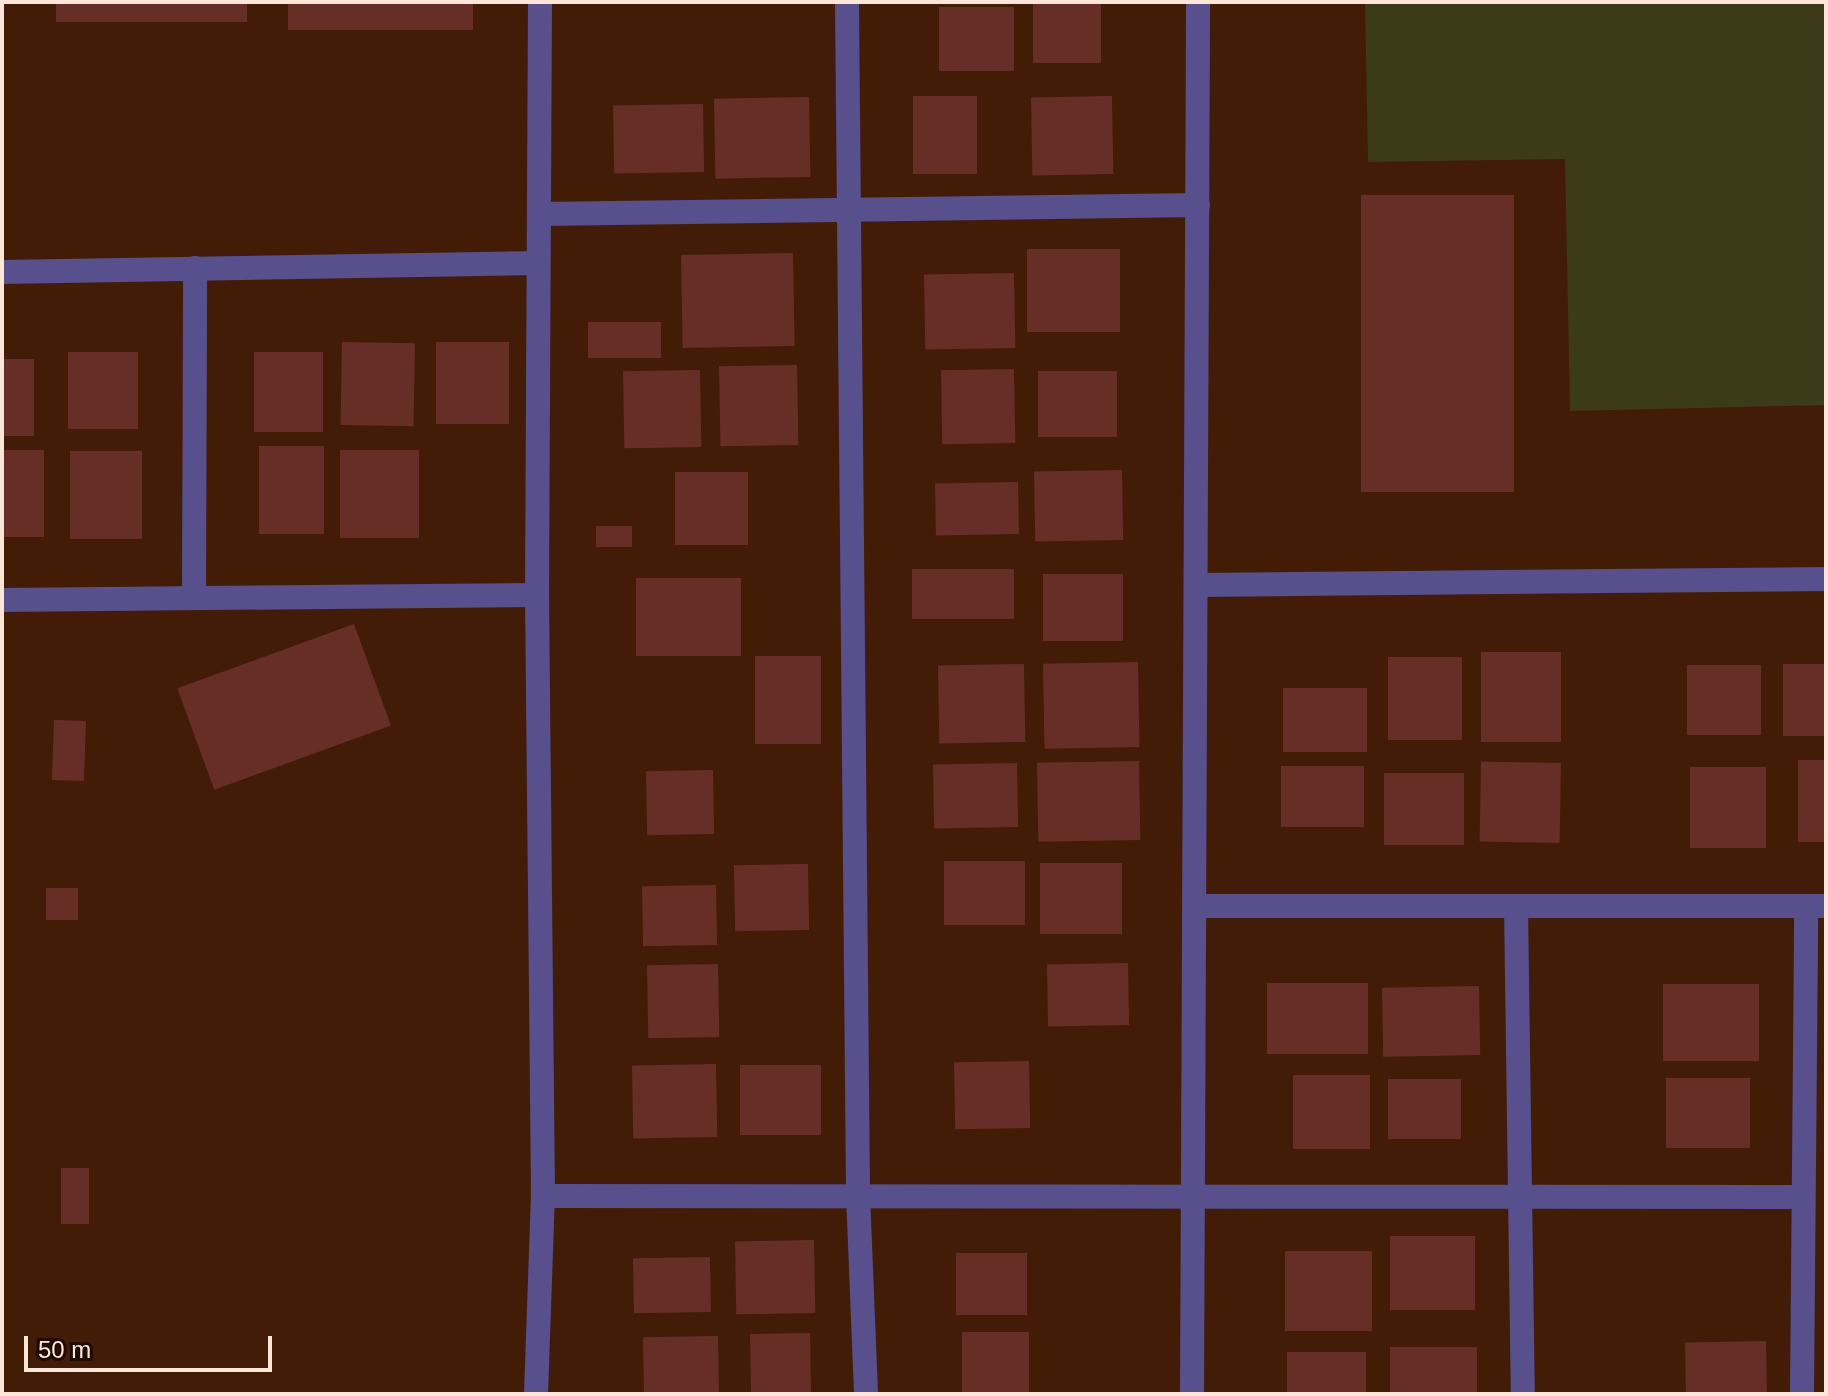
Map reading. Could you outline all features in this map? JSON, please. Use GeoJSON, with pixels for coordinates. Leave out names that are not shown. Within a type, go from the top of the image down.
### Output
{"type":"FeatureCollection","features":[{"type":"Feature","properties":{"kind":"street"},"geometry":{"type":"LineString","coordinates":[[536,1394],[543,1196],[537,595],[540,2]]}},
{"type":"Feature","properties":{"kind":"street"},"geometry":{"type":"LineString","coordinates":[[847,2],[858,1194],[866,1394]]}},
{"type":"Feature","properties":{"kind":"street"},"geometry":{"type":"LineString","coordinates":[[1192,1394],[1198,2]]}},
{"type":"Feature","properties":{"kind":"street"},"geometry":{"type":"LineString","coordinates":[[539,214],[850,207],[1198,205]]}},
{"type":"Feature","properties":{"kind":"street"},"geometry":{"type":"LineString","coordinates":[[2,272],[538,263]]}},
{"type":"Feature","properties":{"kind":"street"},"geometry":{"type":"LineString","coordinates":[[194,598],[195,268]]}},
{"type":"Feature","properties":{"kind":"street"},"geometry":{"type":"LineString","coordinates":[[1196,585],[1826,579]]}},
{"type":"Feature","properties":{"kind":"street"},"geometry":{"type":"LineString","coordinates":[[2,600],[537,595]]}},
{"type":"Feature","properties":{"kind":"street"},"geometry":{"type":"LineString","coordinates":[[1195,906],[1816,906],[1803,1197],[1802,1394]]}},
{"type":"Feature","properties":{"kind":"street"},"geometry":{"type":"LineString","coordinates":[[1516,906],[1523,1394]]}},
{"type":"Feature","properties":{"kind":"street"},"geometry":{"type":"LineString","coordinates":[[543,1196],[1520,1194],[1803,1197]]}},
{"type":"Feature","properties":{"kind":"shaded area"},"geometry":{"type":"Polygon","coordinates":[[[1365,2],[1826,2],[1826,405],[1570,411],[1565,159],[1368,162],[1365,2]]]}},
{"type":"Feature","properties":{"kind":"building"},"geometry":{"type":"Polygon","coordinates":[[[56,2],[247,2],[247,22],[56,22],[56,2]]]}},
{"type":"Feature","properties":{"kind":"building"},"geometry":{"type":"Polygon","coordinates":[[[288,2],[473,2],[473,30],[288,30],[288,2]]]}},
{"type":"Feature","properties":{"kind":"building"},"geometry":{"type":"Polygon","coordinates":[[[1033,2],[1101,2],[1101,63],[1033,63],[1033,2]]]}},
{"type":"Feature","properties":{"kind":"building"},"geometry":{"type":"Polygon","coordinates":[[[939,7],[1014,7],[1014,71],[939,71],[939,7]]]}},
{"type":"Feature","properties":{"kind":"building"},"geometry":{"type":"Polygon","coordinates":[[[913,96],[977,96],[977,174],[913,174],[913,96]]]}},
{"type":"Feature","properties":{"kind":"building"},"geometry":{"type":"Polygon","coordinates":[[[1112,96],[1113,174],[1032,175],[1031,97],[1112,96]]]}},
{"type":"Feature","properties":{"kind":"building"},"geometry":{"type":"Polygon","coordinates":[[[809,97],[810,177],[715,179],[714,99],[809,97]]]}},
{"type":"Feature","properties":{"kind":"building"},"geometry":{"type":"Polygon","coordinates":[[[703,104],[704,172],[614,174],[613,106],[703,104]]]}},
{"type":"Feature","properties":{"kind":"building"},"geometry":{"type":"Polygon","coordinates":[[[1361,195],[1514,195],[1514,492],[1361,492],[1361,195]]]}},
{"type":"Feature","properties":{"kind":"building"},"geometry":{"type":"Polygon","coordinates":[[[1027,249],[1120,249],[1120,332],[1027,332],[1027,249]]]}},
{"type":"Feature","properties":{"kind":"building"},"geometry":{"type":"Polygon","coordinates":[[[793,253],[795,346],[683,348],[681,255],[793,253]]]}},
{"type":"Feature","properties":{"kind":"building"},"geometry":{"type":"Polygon","coordinates":[[[1014,273],[1015,348],[925,350],[924,275],[1014,273]]]}},
{"type":"Feature","properties":{"kind":"building"},"geometry":{"type":"Polygon","coordinates":[[[588,322],[661,322],[661,358],[588,358],[588,322]]]}},
{"type":"Feature","properties":{"kind":"building"},"geometry":{"type":"Polygon","coordinates":[[[342,342],[415,343],[414,426],[341,425],[342,342]]]}},
{"type":"Feature","properties":{"kind":"building"},"geometry":{"type":"Polygon","coordinates":[[[436,342],[509,342],[509,424],[436,424],[436,342]]]}},
{"type":"Feature","properties":{"kind":"building"},"geometry":{"type":"Polygon","coordinates":[[[68,352],[138,352],[138,429],[68,429],[68,352]]]}},
{"type":"Feature","properties":{"kind":"building"},"geometry":{"type":"Polygon","coordinates":[[[254,352],[323,352],[323,432],[254,432],[254,352]]]}},
{"type":"Feature","properties":{"kind":"building"},"geometry":{"type":"Polygon","coordinates":[[[2,359],[34,359],[34,436],[2,436],[2,359]]]}},
{"type":"Feature","properties":{"kind":"building"},"geometry":{"type":"Polygon","coordinates":[[[797,365],[798,445],[720,446],[719,366],[797,365]]]}},
{"type":"Feature","properties":{"kind":"building"},"geometry":{"type":"Polygon","coordinates":[[[1014,369],[1015,443],[942,444],[941,370],[1014,369]]]}},
{"type":"Feature","properties":{"kind":"building"},"geometry":{"type":"Polygon","coordinates":[[[700,370],[701,447],[624,448],[623,371],[700,370]]]}},
{"type":"Feature","properties":{"kind":"building"},"geometry":{"type":"Polygon","coordinates":[[[1038,371],[1117,371],[1117,437],[1038,437],[1038,371]]]}},
{"type":"Feature","properties":{"kind":"building"},"geometry":{"type":"Polygon","coordinates":[[[259,446],[324,446],[324,534],[259,534],[259,446]]]}},
{"type":"Feature","properties":{"kind":"building"},"geometry":{"type":"Polygon","coordinates":[[[2,450],[44,450],[44,537],[2,537],[2,450]]]}},
{"type":"Feature","properties":{"kind":"building"},"geometry":{"type":"Polygon","coordinates":[[[340,450],[419,450],[419,538],[340,538],[340,450]]]}},
{"type":"Feature","properties":{"kind":"building"},"geometry":{"type":"Polygon","coordinates":[[[70,451],[142,451],[142,539],[70,539],[70,451]]]}},
{"type":"Feature","properties":{"kind":"building"},"geometry":{"type":"Polygon","coordinates":[[[1122,470],[1123,540],[1035,542],[1034,472],[1122,470]]]}},
{"type":"Feature","properties":{"kind":"building"},"geometry":{"type":"Polygon","coordinates":[[[675,472],[748,472],[748,545],[675,545],[675,472]]]}},
{"type":"Feature","properties":{"kind":"building"},"geometry":{"type":"Polygon","coordinates":[[[1018,482],[1019,534],[936,535],[935,483],[1018,482]]]}},
{"type":"Feature","properties":{"kind":"building"},"geometry":{"type":"Polygon","coordinates":[[[596,526],[632,526],[632,547],[596,547],[596,526]]]}},
{"type":"Feature","properties":{"kind":"building"},"geometry":{"type":"Polygon","coordinates":[[[912,569],[1014,569],[1014,619],[912,619],[912,569]]]}},
{"type":"Feature","properties":{"kind":"building"},"geometry":{"type":"Polygon","coordinates":[[[1043,574],[1123,574],[1123,641],[1043,641],[1043,574]]]}},
{"type":"Feature","properties":{"kind":"building"},"geometry":{"type":"Polygon","coordinates":[[[636,578],[741,578],[741,656],[636,656],[636,578]]]}},
{"type":"Feature","properties":{"kind":"building"},"geometry":{"type":"Polygon","coordinates":[[[354,624],[391,725],[214,790],[177,688],[354,624]]]}},
{"type":"Feature","properties":{"kind":"building"},"geometry":{"type":"Polygon","coordinates":[[[1481,652],[1561,652],[1561,742],[1481,742],[1481,652]]]}},
{"type":"Feature","properties":{"kind":"building"},"geometry":{"type":"Polygon","coordinates":[[[755,656],[821,656],[821,744],[755,744],[755,656]]]}},
{"type":"Feature","properties":{"kind":"building"},"geometry":{"type":"Polygon","coordinates":[[[1388,657],[1462,657],[1462,740],[1388,740],[1388,657]]]}},
{"type":"Feature","properties":{"kind":"building"},"geometry":{"type":"Polygon","coordinates":[[[1138,662],[1139,747],[1044,749],[1043,664],[1138,662]]]}},
{"type":"Feature","properties":{"kind":"building"},"geometry":{"type":"Polygon","coordinates":[[[1024,664],[1025,742],[939,743],[938,666],[1024,664]]]}},
{"type":"Feature","properties":{"kind":"building"},"geometry":{"type":"Polygon","coordinates":[[[1783,664],[1826,664],[1826,736],[1783,736],[1783,664]]]}},
{"type":"Feature","properties":{"kind":"building"},"geometry":{"type":"Polygon","coordinates":[[[1687,665],[1761,665],[1761,735],[1687,735],[1687,665]]]}},
{"type":"Feature","properties":{"kind":"building"},"geometry":{"type":"Polygon","coordinates":[[[1283,688],[1367,688],[1367,752],[1283,752],[1283,688]]]}},
{"type":"Feature","properties":{"kind":"building"},"geometry":{"type":"Polygon","coordinates":[[[54,720],[86,721],[84,781],[52,780],[54,720]]]}},
{"type":"Feature","properties":{"kind":"building"},"geometry":{"type":"Polygon","coordinates":[[[1798,760],[1826,760],[1826,842],[1798,842],[1798,760]]]}},
{"type":"Feature","properties":{"kind":"building"},"geometry":{"type":"Polygon","coordinates":[[[1139,761],[1140,840],[1038,842],[1037,763],[1139,761]]]}},
{"type":"Feature","properties":{"kind":"building"},"geometry":{"type":"Polygon","coordinates":[[[1481,762],[1561,763],[1560,843],[1480,842],[1481,762]]]}},
{"type":"Feature","properties":{"kind":"building"},"geometry":{"type":"Polygon","coordinates":[[[1017,763],[1018,827],[934,828],[933,764],[1017,763]]]}},
{"type":"Feature","properties":{"kind":"building"},"geometry":{"type":"Polygon","coordinates":[[[1281,766],[1364,766],[1364,827],[1281,827],[1281,766]]]}},
{"type":"Feature","properties":{"kind":"building"},"geometry":{"type":"Polygon","coordinates":[[[1690,767],[1766,767],[1766,848],[1690,848],[1690,767]]]}},
{"type":"Feature","properties":{"kind":"building"},"geometry":{"type":"Polygon","coordinates":[[[713,770],[714,834],[647,835],[646,771],[713,770]]]}},
{"type":"Feature","properties":{"kind":"building"},"geometry":{"type":"Polygon","coordinates":[[[1384,773],[1464,773],[1464,845],[1384,845],[1384,773]]]}},
{"type":"Feature","properties":{"kind":"building"},"geometry":{"type":"Polygon","coordinates":[[[944,861],[1025,861],[1025,925],[944,925],[944,861]]]}},
{"type":"Feature","properties":{"kind":"building"},"geometry":{"type":"Polygon","coordinates":[[[1040,863],[1122,863],[1122,934],[1040,934],[1040,863]]]}},
{"type":"Feature","properties":{"kind":"building"},"geometry":{"type":"Polygon","coordinates":[[[808,864],[809,930],[735,931],[734,865],[808,864]]]}},
{"type":"Feature","properties":{"kind":"building"},"geometry":{"type":"Polygon","coordinates":[[[716,885],[717,945],[643,946],[642,886],[716,885]]]}},
{"type":"Feature","properties":{"kind":"building"},"geometry":{"type":"Polygon","coordinates":[[[46,888],[78,888],[78,920],[46,920],[46,888]]]}},
{"type":"Feature","properties":{"kind":"building"},"geometry":{"type":"Polygon","coordinates":[[[1128,963],[1129,1025],[1048,1026],[1047,964],[1128,963]]]}},
{"type":"Feature","properties":{"kind":"building"},"geometry":{"type":"Polygon","coordinates":[[[718,964],[719,1037],[648,1038],[647,965],[718,964]]]}},
{"type":"Feature","properties":{"kind":"building"},"geometry":{"type":"Polygon","coordinates":[[[1267,983],[1368,983],[1368,1054],[1267,1054],[1267,983]]]}},
{"type":"Feature","properties":{"kind":"building"},"geometry":{"type":"Polygon","coordinates":[[[1663,984],[1759,984],[1759,1061],[1663,1061],[1663,984]]]}},
{"type":"Feature","properties":{"kind":"building"},"geometry":{"type":"Polygon","coordinates":[[[1479,986],[1480,1055],[1383,1057],[1382,988],[1479,986]]]}},
{"type":"Feature","properties":{"kind":"building"},"geometry":{"type":"Polygon","coordinates":[[[1029,1061],[1030,1128],[955,1129],[954,1062],[1029,1061]]]}},
{"type":"Feature","properties":{"kind":"building"},"geometry":{"type":"Polygon","coordinates":[[[716,1064],[717,1137],[633,1138],[632,1065],[716,1064]]]}},
{"type":"Feature","properties":{"kind":"building"},"geometry":{"type":"Polygon","coordinates":[[[740,1065],[821,1065],[821,1135],[740,1135],[740,1065]]]}},
{"type":"Feature","properties":{"kind":"building"},"geometry":{"type":"Polygon","coordinates":[[[1293,1075],[1370,1075],[1370,1149],[1293,1149],[1293,1075]]]}},
{"type":"Feature","properties":{"kind":"building"},"geometry":{"type":"Polygon","coordinates":[[[1666,1078],[1750,1078],[1750,1148],[1666,1148],[1666,1078]]]}},
{"type":"Feature","properties":{"kind":"building"},"geometry":{"type":"Polygon","coordinates":[[[1388,1079],[1461,1079],[1461,1139],[1388,1139],[1388,1079]]]}},
{"type":"Feature","properties":{"kind":"building"},"geometry":{"type":"Polygon","coordinates":[[[61,1168],[89,1168],[89,1224],[61,1224],[61,1168]]]}},
{"type":"Feature","properties":{"kind":"building"},"geometry":{"type":"Polygon","coordinates":[[[1390,1236],[1475,1236],[1475,1310],[1390,1310],[1390,1236]]]}},
{"type":"Feature","properties":{"kind":"building"},"geometry":{"type":"Polygon","coordinates":[[[814,1240],[815,1313],[736,1314],[735,1241],[814,1240]]]}},
{"type":"Feature","properties":{"kind":"building"},"geometry":{"type":"Polygon","coordinates":[[[1285,1251],[1372,1251],[1372,1331],[1285,1331],[1285,1251]]]}},
{"type":"Feature","properties":{"kind":"building"},"geometry":{"type":"Polygon","coordinates":[[[956,1253],[1027,1253],[1027,1315],[956,1315],[956,1253]]]}},
{"type":"Feature","properties":{"kind":"building"},"geometry":{"type":"Polygon","coordinates":[[[710,1257],[711,1312],[634,1313],[633,1258],[710,1257]]]}},
{"type":"Feature","properties":{"kind":"building"},"geometry":{"type":"Polygon","coordinates":[[[962,1332],[1029,1332],[1029,1393],[962,1393],[962,1332]]]}},
{"type":"Feature","properties":{"kind":"building"},"geometry":{"type":"Polygon","coordinates":[[[810,1333],[811,1394],[751,1394],[750,1334],[810,1333]]]}},
{"type":"Feature","properties":{"kind":"building"},"geometry":{"type":"Polygon","coordinates":[[[718,1336],[719,1394],[644,1394],[643,1337],[718,1336]]]}},
{"type":"Feature","properties":{"kind":"building"},"geometry":{"type":"Polygon","coordinates":[[[1766,1341],[1767,1394],[1686,1394],[1685,1342],[1766,1341]]]}},
{"type":"Feature","properties":{"kind":"building"},"geometry":{"type":"Polygon","coordinates":[[[1390,1347],[1477,1347],[1477,1394],[1390,1394],[1390,1347]]]}},
{"type":"Feature","properties":{"kind":"building"},"geometry":{"type":"Polygon","coordinates":[[[1287,1352],[1366,1352],[1366,1394],[1287,1394],[1287,1352]]]}}]}
